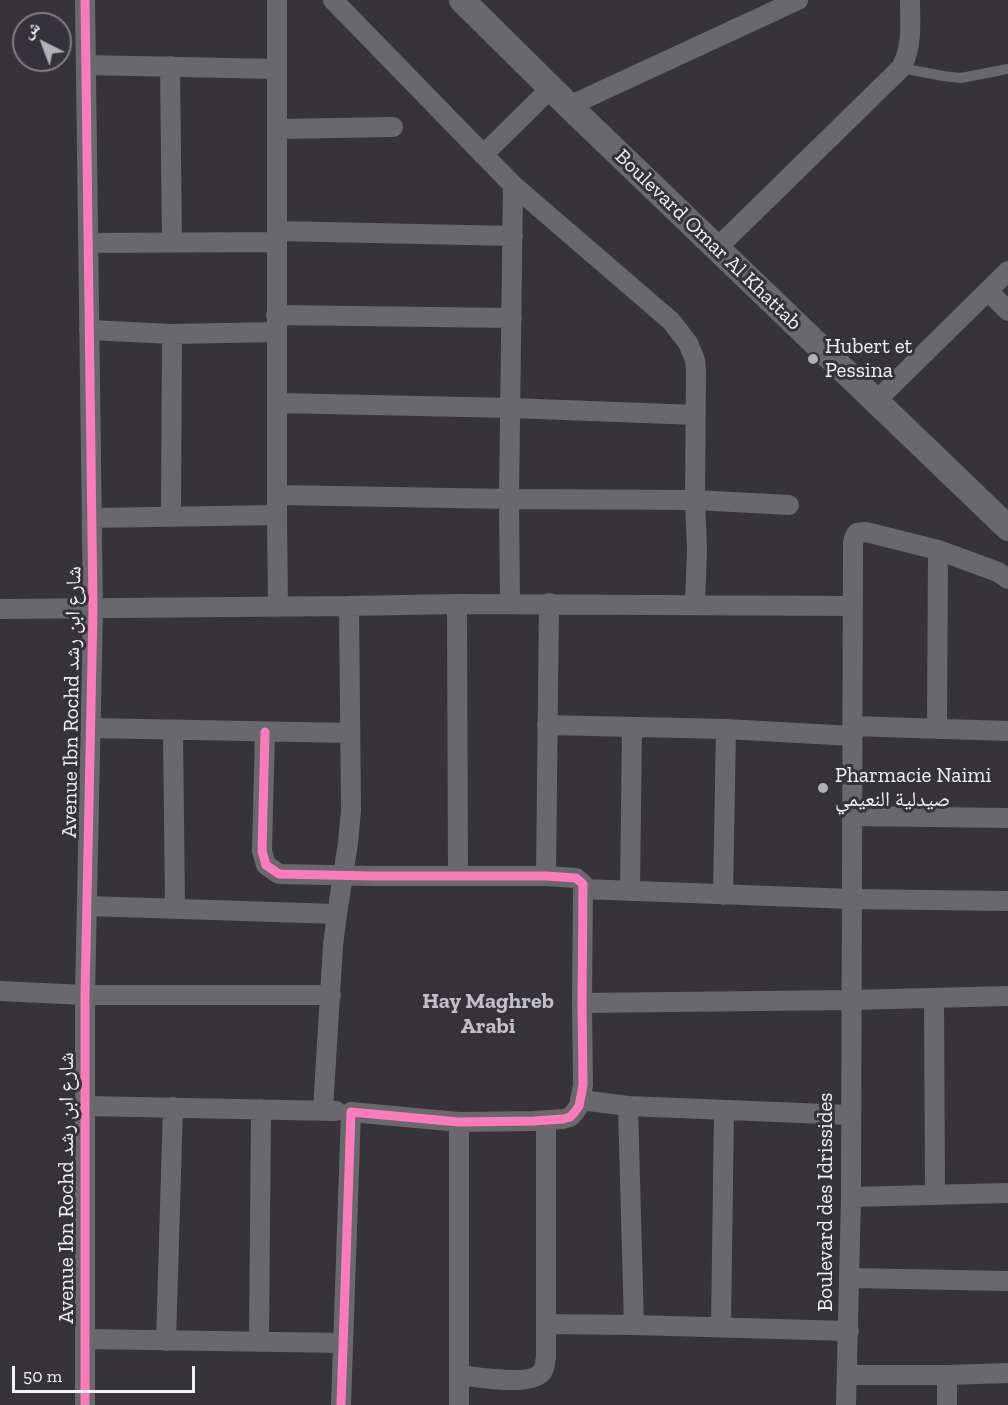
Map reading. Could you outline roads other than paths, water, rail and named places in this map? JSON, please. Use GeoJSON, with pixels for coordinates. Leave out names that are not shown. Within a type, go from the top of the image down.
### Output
{"type":"FeatureCollection","features":[{"type":"Feature","properties":{"kind":"street","name":"Avenue Ibn Rochd شارع ابن رشد"},"geometry":{"type":"LineString","coordinates":[[85,0],[93,609],[86,995],[85,1405]]}},
{"type":"Feature","properties":{"kind":"street"},"geometry":{"type":"LineString","coordinates":[[277,0],[278,607]]}},
{"type":"Feature","properties":{"kind":"street"},"geometry":{"type":"LineString","coordinates":[[333,0],[513,186],[663,314],[688,343],[695,360],[697,382],[695,604]]}},
{"type":"Feature","properties":{"kind":"street","name":"Boulevard Omar Al Khattab"},"geometry":{"type":"LineString","coordinates":[[462,0],[551,88],[578,102]]}},
{"type":"Feature","properties":{"kind":"street","name":"Boulevard Omar Al Khattab"},"geometry":{"type":"LineString","coordinates":[[484,0],[578,102],[881,396],[1008,528]]}},
{"type":"Feature","properties":{"kind":"street"},"geometry":{"type":"LineString","coordinates":[[578,102],[798,0]]}},
{"type":"Feature","properties":{"kind":"street"},"geometry":{"type":"LineString","coordinates":[[723,242],[901,68],[910,43],[910,0]]}},
{"type":"Feature","properties":{"kind":"street"},"geometry":{"type":"LineString","coordinates":[[86,65],[277,69]]}},
{"type":"Feature","properties":{"kind":"street"},"geometry":{"type":"LineString","coordinates":[[170,66],[172,243]]}},
{"type":"Feature","properties":{"kind":"street"},"geometry":{"type":"LineString","coordinates":[[483,154],[551,88]]}},
{"type":"Feature","properties":{"kind":"street"},"geometry":{"type":"LineString","coordinates":[[277,129],[393,127]]}},
{"type":"Feature","properties":{"kind":"street"},"geometry":{"type":"LineString","coordinates":[[510,603],[513,186]]}},
{"type":"Feature","properties":{"kind":"street"},"geometry":{"type":"LineString","coordinates":[[88,243],[172,243],[277,236],[513,236]]}},
{"type":"Feature","properties":{"kind":"street"},"geometry":{"type":"LineString","coordinates":[[881,396],[1008,271]]}},
{"type":"Feature","properties":{"kind":"street"},"geometry":{"type":"LineString","coordinates":[[988,291],[1008,311]]}},
{"type":"Feature","properties":{"kind":"street"},"geometry":{"type":"LineString","coordinates":[[89,330],[172,334],[277,324],[512,318]]}},
{"type":"Feature","properties":{"kind":"street"},"geometry":{"type":"LineString","coordinates":[[171,516],[172,334]]}},
{"type":"Feature","properties":{"kind":"street","name":"Boulevard Omar Al Khattab"},"geometry":{"type":"LineString","coordinates":[[881,396],[1008,508]]}},
{"type":"Feature","properties":{"kind":"street"},"geometry":{"type":"LineString","coordinates":[[277,403],[696,415]]}},
{"type":"Feature","properties":{"kind":"street"},"geometry":{"type":"LineString","coordinates":[[92,518],[171,516],[277,505],[509,500],[695,500],[789,505]]}},
{"type":"Feature","properties":{"kind":"street","name":"Boulevard des Idrissides"},"geometry":{"type":"LineString","coordinates":[[846,1405],[851,1197],[853,544],[857,533],[866,532],[938,550]]}},
{"type":"Feature","properties":{"kind":"street"},"geometry":{"type":"LineString","coordinates":[[937,729],[938,550],[998,572],[1008,579]]}},
{"type":"Feature","properties":{"kind":"street"},"geometry":{"type":"LineString","coordinates":[[457,603],[458,875]]}},
{"type":"Feature","properties":{"kind":"street"},"geometry":{"type":"LineString","coordinates":[[0,609],[457,603],[853,606]]}},
{"type":"Feature","properties":{"kind":"street"},"geometry":{"type":"LineString","coordinates":[[546,876],[549,603]]}},
{"type":"Feature","properties":{"kind":"street"},"geometry":{"type":"LineString","coordinates":[[322,1110],[337,914],[351,810],[349,606]]}},
{"type":"Feature","properties":{"kind":"street"},"geometry":{"type":"LineString","coordinates":[[547,725],[852,731],[937,729],[1008,731]]}},
{"type":"Feature","properties":{"kind":"street"},"geometry":{"type":"LineString","coordinates":[[630,891],[632,727]]}},
{"type":"Feature","properties":{"kind":"street"},"geometry":{"type":"LineString","coordinates":[[91,728],[350,733]]}},
{"type":"Feature","properties":{"kind":"street"},"geometry":{"type":"LineString","coordinates":[[723,895],[726,729]]}},
{"type":"Feature","properties":{"kind":"street"},"geometry":{"type":"LineString","coordinates":[[173,730],[175,908]]}},
{"type":"Feature","properties":{"kind":"street"},"geometry":{"type":"LineString","coordinates":[[85,1106],[322,1110],[459,1122],[546,1120],[570,1117],[577,1110],[583,1085],[583,884],[576,878],[546,876],[279,874],[266,865],[262,851],[265,732]]}},
{"type":"Feature","properties":{"kind":"street"},"geometry":{"type":"LineString","coordinates":[[852,816],[1008,818]]}},
{"type":"Feature","properties":{"kind":"street"},"geometry":{"type":"LineString","coordinates":[[583,889],[851,899],[1008,901]]}},
{"type":"Feature","properties":{"kind":"street"},"geometry":{"type":"LineString","coordinates":[[87,906],[337,914]]}},
{"type":"Feature","properties":{"kind":"street"},"geometry":{"type":"LineString","coordinates":[[0,991],[86,995],[331,995]]}},
{"type":"Feature","properties":{"kind":"street"},"geometry":{"type":"LineString","coordinates":[[582,1003],[1008,996]]}},
{"type":"Feature","properties":{"kind":"street"},"geometry":{"type":"LineString","coordinates":[[934,998],[935,1195]]}},
{"type":"Feature","properties":{"kind":"street"},"geometry":{"type":"LineString","coordinates":[[581,1100],[628,1106],[851,1115]]}},
{"type":"Feature","properties":{"kind":"street"},"geometry":{"type":"LineString","coordinates":[[628,1106],[634,1325]]}},
{"type":"Feature","properties":{"kind":"street"},"geometry":{"type":"LineString","coordinates":[[166,1341],[173,1107]]}},
{"type":"Feature","properties":{"kind":"street"},"geometry":{"type":"LineString","coordinates":[[259,1342],[261,1109]]}},
{"type":"Feature","properties":{"kind":"street"},"geometry":{"type":"LineString","coordinates":[[721,1327],[724,1110]]}},
{"type":"Feature","properties":{"kind":"street"},"geometry":{"type":"LineString","coordinates":[[341,1405],[351,1112]]}},
{"type":"Feature","properties":{"kind":"street"},"geometry":{"type":"LineString","coordinates":[[459,1375],[521,1381],[532,1379],[544,1368],[546,1357],[546,1120]]}},
{"type":"Feature","properties":{"kind":"street"},"geometry":{"type":"LineString","coordinates":[[459,1122],[459,1405]]}},
{"type":"Feature","properties":{"kind":"street"},"geometry":{"type":"LineString","coordinates":[[851,1197],[1008,1193]]}},
{"type":"Feature","properties":{"kind":"street"},"geometry":{"type":"LineString","coordinates":[[850,1278],[1008,1281]]}},
{"type":"Feature","properties":{"kind":"street"},"geometry":{"type":"LineString","coordinates":[[546,1324],[849,1331]]}},
{"type":"Feature","properties":{"kind":"street"},"geometry":{"type":"LineString","coordinates":[[85,1339],[343,1343]]}},
{"type":"Feature","properties":{"kind":"street"},"geometry":{"type":"LineString","coordinates":[[847,1375],[1008,1373]]}},
{"type":"Feature","properties":{"kind":"street"},"geometry":{"type":"LineString","coordinates":[[947,1375],[947,1405]]}},
{"type":"Feature","properties":{"kind":"lane"},"geometry":{"type":"LineString","coordinates":[[901,68],[962,78],[1008,69]]}},
{"type":"Feature","properties":{"kind":"place","name":"Hubert et Pessina"},"geometry":{"type":"Point","coordinates":[813,359]}},
{"type":"Feature","properties":{"kind":"place","name":"Pharmacie Naimi صيدلية النعيمي"},"geometry":{"type":"Point","coordinates":[823,788]}},
{"type":"Feature","properties":{"kind":"district","name":"Hay Maghreb Arabi"},"geometry":{"type":"Point","coordinates":[488,1014]}}]}
